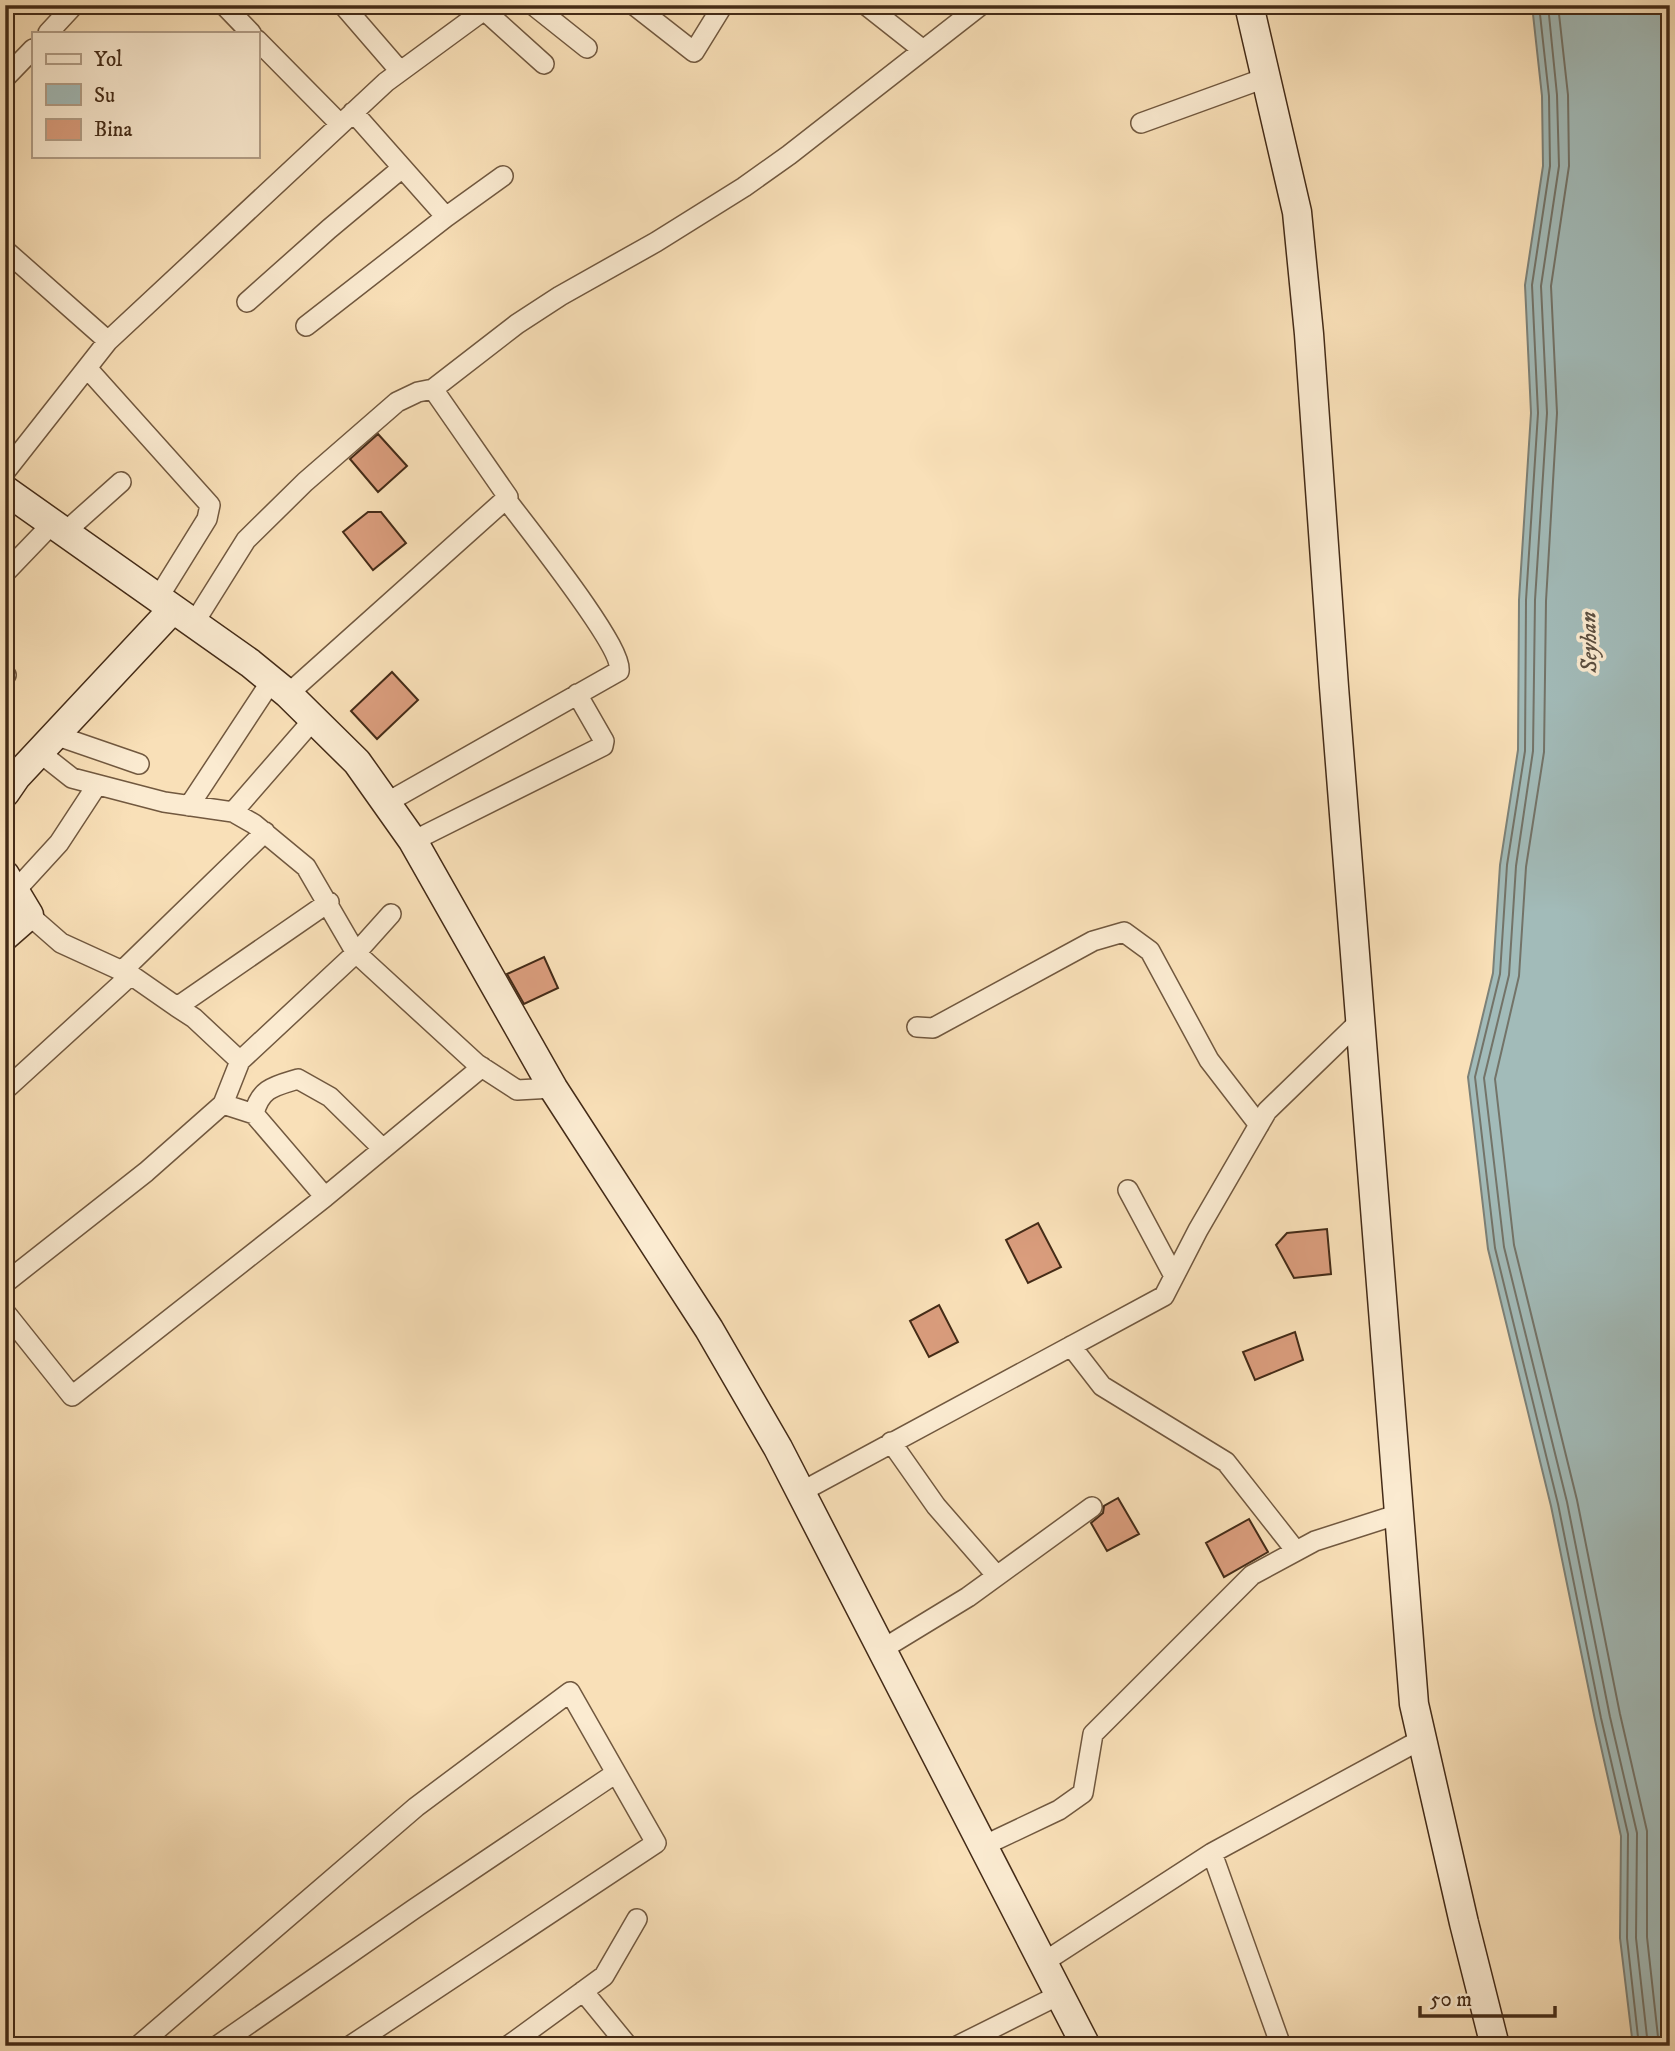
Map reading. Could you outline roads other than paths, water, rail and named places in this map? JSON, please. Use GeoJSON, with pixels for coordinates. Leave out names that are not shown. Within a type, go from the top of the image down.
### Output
{"type":"FeatureCollection","features":[{"type":"Feature","properties":{"kind":"main road"},"geometry":{"type":"LineString","coordinates":[[1249,5],[1297,212],[1414,1704],[1495,2046]]}},
{"type":"Feature","properties":{"kind":"main road"},"geometry":{"type":"LineString","coordinates":[[5,490],[280,687],[357,762],[413,841],[553,1088],[709,1329],[801,1492],[1086,2046]]}},
{"type":"Feature","properties":{"kind":"main road"},"geometry":{"type":"LineString","coordinates":[[9,781],[175,610]]}},
{"type":"Feature","properties":{"kind":"main road"},"geometry":{"type":"LineString","coordinates":[[5,936],[16,894]]}},
{"type":"Feature","properties":{"kind":"street"},"geometry":{"type":"LineString","coordinates":[[224,5],[250,32]]}},
{"type":"Feature","properties":{"kind":"street"},"geometry":{"type":"LineString","coordinates":[[343,5],[400,72]]}},
{"type":"Feature","properties":{"kind":"street"},"geometry":{"type":"LineString","coordinates":[[533,5],[587,48]]}},
{"type":"Feature","properties":{"kind":"street"},"geometry":{"type":"LineString","coordinates":[[634,5],[694,52],[723,5]]}},
{"type":"Feature","properties":{"kind":"street"},"geometry":{"type":"LineString","coordinates":[[866,5],[923,50]]}},
{"type":"Feature","properties":{"kind":"street"},"geometry":{"type":"LineString","coordinates":[[175,610],[304,482],[397,402],[418,391],[433,389],[517,324],[560,296],[656,242],[744,187],[981,5]]}},
{"type":"Feature","properties":{"kind":"street"},"geometry":{"type":"LineString","coordinates":[[49,32],[73,6]]}},
{"type":"Feature","properties":{"kind":"street"},"geometry":{"type":"LineString","coordinates":[[5,472],[108,341],[400,72],[488,8],[544,64]]}},
{"type":"Feature","properties":{"kind":"street"},"geometry":{"type":"LineString","coordinates":[[259,42],[402,168],[446,217]]}},
{"type":"Feature","properties":{"kind":"street"},"geometry":{"type":"LineString","coordinates":[[5,78],[32,49]]}},
{"type":"Feature","properties":{"kind":"street"},"geometry":{"type":"LineString","coordinates":[[1141,122],[1265,79]]}},
{"type":"Feature","properties":{"kind":"street"},"geometry":{"type":"LineString","coordinates":[[247,302],[402,168]]}},
{"type":"Feature","properties":{"kind":"street"},"geometry":{"type":"LineString","coordinates":[[306,326],[503,176]]}},
{"type":"Feature","properties":{"kind":"street"},"geometry":{"type":"LineString","coordinates":[[5,250],[108,341]]}},
{"type":"Feature","properties":{"kind":"street"},"geometry":{"type":"LineString","coordinates":[[87,368],[210,505],[175,610]]}},
{"type":"Feature","properties":{"kind":"street"},"geometry":{"type":"LineString","coordinates":[[386,803],[619,671],[620,664],[598,623],[506,499],[508,498],[433,389]]}},
{"type":"Feature","properties":{"kind":"street"},"geometry":{"type":"LineString","coordinates":[[5,573],[59,527],[121,482]]}},
{"type":"Feature","properties":{"kind":"street"},"geometry":{"type":"LineString","coordinates":[[189,806],[280,687],[506,499]]}},
{"type":"Feature","properties":{"kind":"street"},"geometry":{"type":"LineString","coordinates":[[413,841],[603,746],[604,741],[578,694]]}},
{"type":"Feature","properties":{"kind":"street"},"geometry":{"type":"LineString","coordinates":[[233,812],[313,720]]}},
{"type":"Feature","properties":{"kind":"street"},"geometry":{"type":"LineString","coordinates":[[47,743],[139,764]]}},
{"type":"Feature","properties":{"kind":"street"},"geometry":{"type":"LineString","coordinates":[[47,743],[72,778],[164,802],[233,812],[265,832],[306,867],[356,953],[482,1067],[517,1090],[553,1088]]}},
{"type":"Feature","properties":{"kind":"street"},"geometry":{"type":"LineString","coordinates":[[97,785],[59,843],[16,894],[61,943],[126,973],[194,1018],[240,1061]]}},
{"type":"Feature","properties":{"kind":"street"},"geometry":{"type":"LineString","coordinates":[[5,1090],[126,973],[265,832]]}},
{"type":"Feature","properties":{"kind":"street"},"geometry":{"type":"LineString","coordinates":[[177,1007],[328,902]]}},
{"type":"Feature","properties":{"kind":"street"},"geometry":{"type":"LineString","coordinates":[[5,1283],[146,1172],[223,1104],[240,1061],[356,953],[391,914]]}},
{"type":"Feature","properties":{"kind":"street"},"geometry":{"type":"LineString","coordinates":[[917,1027],[933,1028],[1093,941],[1124,932],[1150,950],[1209,1060],[1259,1125]]}},
{"type":"Feature","properties":{"kind":"street"},"geometry":{"type":"LineString","coordinates":[[801,1492],[1164,1296],[1198,1230],[1267,1111],[1360,1021]]}},
{"type":"Feature","properties":{"kind":"street"},"geometry":{"type":"LineString","coordinates":[[5,1312],[72,1396],[326,1197],[482,1067]]}},
{"type":"Feature","properties":{"kind":"street"},"geometry":{"type":"LineString","coordinates":[[254,1114],[257,1101],[270,1088],[298,1079],[330,1097],[383,1149]]}},
{"type":"Feature","properties":{"kind":"street"},"geometry":{"type":"LineString","coordinates":[[223,1104],[254,1114],[326,1197]]}},
{"type":"Feature","properties":{"kind":"street"},"geometry":{"type":"LineString","coordinates":[[1128,1190],[1174,1276]]}},
{"type":"Feature","properties":{"kind":"street"},"geometry":{"type":"LineString","coordinates":[[1071,1346],[1102,1386],[1226,1462],[1296,1551]]}},
{"type":"Feature","properties":{"kind":"street"},"geometry":{"type":"LineString","coordinates":[[891,1442],[936,1506],[997,1576]]}},
{"type":"Feature","properties":{"kind":"street"},"geometry":{"type":"LineString","coordinates":[[881,1650],[997,1576],[1092,1507]]}},
{"type":"Feature","properties":{"kind":"street"},"geometry":{"type":"LineString","coordinates":[[983,1846],[1059,1810],[1083,1793],[1093,1734],[1252,1575],[1315,1541],[1399,1514]]}},
{"type":"Feature","properties":{"kind":"street"},"geometry":{"type":"LineString","coordinates":[[138,2046],[416,1807],[570,1692],[656,1843],[350,2046]]}},
{"type":"Feature","properties":{"kind":"street"},"geometry":{"type":"LineString","coordinates":[[1044,1962],[1212,1853],[1422,1738]]}},
{"type":"Feature","properties":{"kind":"street"},"geometry":{"type":"LineString","coordinates":[[217,2046],[616,1773]]}},
{"type":"Feature","properties":{"kind":"street"},"geometry":{"type":"LineString","coordinates":[[1212,1853],[1281,2046]]}},
{"type":"Feature","properties":{"kind":"street"},"geometry":{"type":"LineString","coordinates":[[508,2046],[604,1976],[637,1919]]}},
{"type":"Feature","properties":{"kind":"street"},"geometry":{"type":"LineString","coordinates":[[583,1991],[628,2046]]}},
{"type":"Feature","properties":{"kind":"street"},"geometry":{"type":"LineString","coordinates":[[957,2046],[1059,1995]]}},
{"type":"Feature","properties":{"kind":"water","name":"Seyhan"},"geometry":{"type":"Polygon","coordinates":[[[1532,5],[1670,5],[1670,2046],[1633,2046],[1620,1938],[1621,1836],[1551,1506],[1488,1249],[1468,1077],[1493,973],[1500,865],[1518,750],[1519,600],[1531,413],[1525,285],[1543,166],[1542,96],[1532,5]]]}}]}
